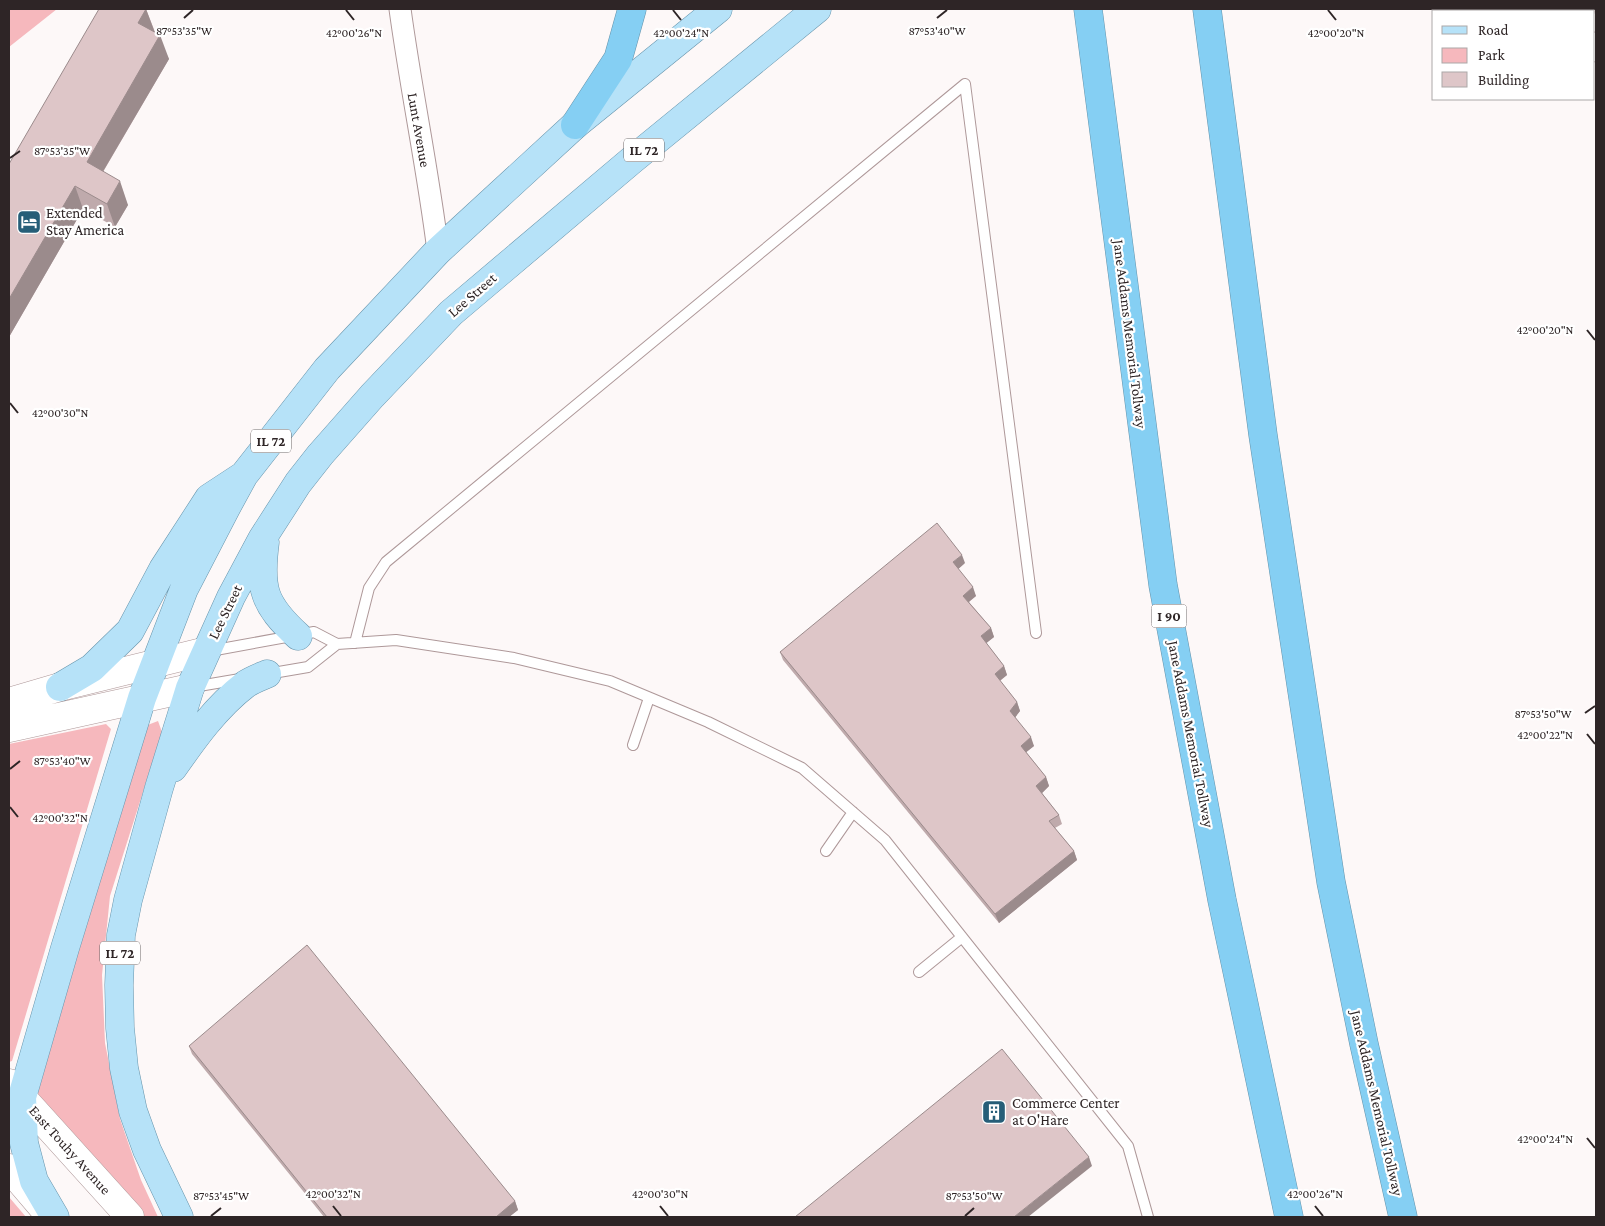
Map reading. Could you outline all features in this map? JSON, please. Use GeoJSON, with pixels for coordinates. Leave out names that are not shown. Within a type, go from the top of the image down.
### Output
{"type":"FeatureCollection","features":[{"type":"Feature","properties":{"kind":"highway"},"geometry":{"type":"LineString","coordinates":[[575,125],[618,59],[632,9]]}},
{"type":"Feature","properties":{"kind":"highway","name":"Jane Addams Memorial Tollway"},"geometry":{"type":"LineString","coordinates":[[1088,9],[1163,585],[1222,900],[1289,1217]]}},
{"type":"Feature","properties":{"kind":"highway","name":"Jane Addams Memorial Tollway"},"geometry":{"type":"LineString","coordinates":[[1207,9],[1262,435],[1331,882],[1364,1044],[1403,1217]]}},
{"type":"Feature","properties":{"kind":"main road","name":"IL 72"},"geometry":{"type":"LineString","coordinates":[[55,1217],[34,1181],[24,1143],[15,1090],[65,948],[142,698],[184,588],[244,475],[327,369],[438,251],[575,125],[718,9]]}},
{"type":"Feature","properties":{"kind":"main road","name":"Lee Street"},"geometry":{"type":"LineString","coordinates":[[190,688],[231,597],[267,531],[298,483],[372,396],[451,313],[632,160],[817,9]]}},
{"type":"Feature","properties":{"kind":"main road"},"geometry":{"type":"LineString","coordinates":[[60,687],[92,668],[130,631],[163,569],[209,498],[244,475]]}},
{"type":"Feature","properties":{"kind":"main road"},"geometry":{"type":"LineString","coordinates":[[267,531],[262,568],[264,591],[280,619],[298,636]]}},
{"type":"Feature","properties":{"kind":"main road","name":"Lee Street"},"geometry":{"type":"LineString","coordinates":[[9,702],[60,687],[206,651]]}},
{"type":"Feature","properties":{"kind":"main road"},"geometry":{"type":"LineString","coordinates":[[159,788],[202,727],[248,683],[267,674]]}},
{"type":"Feature","properties":{"kind":"main road","name":"IL 72"},"geometry":{"type":"LineString","coordinates":[[179,1217],[147,1150],[133,1111],[124,1068],[120,1028],[120,935],[159,788],[190,688]]}},
{"type":"Feature","properties":{"kind":"main road"},"geometry":{"type":"LineString","coordinates":[[9,728],[190,688]]}},
{"type":"Feature","properties":{"kind":"main road","name":"East Touhy Avenue"},"geometry":{"type":"LineString","coordinates":[[15,1090],[130,1217]]}},
{"type":"Feature","properties":{"kind":"main road"},"geometry":{"type":"LineString","coordinates":[[9,1168],[51,1217]]}},
{"type":"Feature","properties":{"kind":"street","name":"Lunt Avenue"},"geometry":{"type":"LineString","coordinates":[[400,9],[432,201],[438,251]]}},
{"type":"Feature","properties":{"kind":"lane"},"geometry":{"type":"LineString","coordinates":[[355,643],[369,588],[386,562],[965,84],[1036,634]]}},
{"type":"Feature","properties":{"kind":"lane"},"geometry":{"type":"LineString","coordinates":[[206,651],[314,632],[337,644],[396,640],[514,658],[610,682],[708,722],[802,768],[885,840],[1128,1146],[1148,1217]]}},
{"type":"Feature","properties":{"kind":"lane"},"geometry":{"type":"LineString","coordinates":[[190,688],[308,668],[337,644]]}},
{"type":"Feature","properties":{"kind":"lane"},"geometry":{"type":"LineString","coordinates":[[633,745],[649,698]]}},
{"type":"Feature","properties":{"kind":"lane"},"geometry":{"type":"LineString","coordinates":[[826,851],[853,812]]}},
{"type":"Feature","properties":{"kind":"lane"},"geometry":{"type":"LineString","coordinates":[[919,972],[962,937]]}},
{"type":"Feature","properties":{"kind":"green space"},"geometry":{"type":"Polygon","coordinates":[[[9,9],[57,9],[9,47],[9,9]]]}},
{"type":"Feature","properties":{"kind":"green space"},"geometry":{"type":"Polygon","coordinates":[[[158,721],[162,732],[110,896],[102,975],[105,1043],[120,1119],[141,1180],[158,1217],[143,1217],[36,1094],[145,726],[158,721]]]}},
{"type":"Feature","properties":{"kind":"green space"},"geometry":{"type":"Polygon","coordinates":[[[106,724],[111,729],[12,1061],[9,1062],[9,744],[106,724]]]}},
{"type":"Feature","properties":{"kind":"green space"},"geometry":{"type":"Polygon","coordinates":[[[9,1197],[26,1217],[9,1217],[9,1197]]]}},
{"type":"Feature","properties":{"kind":"building"},"geometry":{"type":"Polygon","coordinates":[[[99,9],[146,9],[138,23],[160,35],[87,162],[120,181],[107,204],[75,186],[9,299],[9,164],[99,9]]]}},
{"type":"Feature","properties":{"kind":"building"},"geometry":{"type":"Polygon","coordinates":[[[937,523],[962,555],[953,562],[973,587],[963,596],[991,628],[981,636],[1004,666],[995,674],[1017,702],[1010,711],[1031,737],[1021,746],[1046,777],[1036,786],[1059,815],[1049,821],[1074,851],[995,914],[780,652],[937,523]]]}},
{"type":"Feature","properties":{"kind":"building"},"geometry":{"type":"Polygon","coordinates":[[[307,945],[515,1201],[496,1217],[327,1217],[189,1046],[307,945]]]}},
{"type":"Feature","properties":{"kind":"building","name":"Commerce Center at O'Hare"},"geometry":{"type":"Polygon","coordinates":[[[1002,1049],[1089,1157],[1014,1217],[795,1217],[1002,1049]]]}},
{"type":"Feature","properties":{"kind":"place","name":"Extended Stay America"},"geometry":{"type":"Point","coordinates":[29,222]}},
{"type":"Feature","properties":{"kind":"place","name":"Commerce Center at O'Hare"},"geometry":{"type":"Point","coordinates":[994,1112]}}]}
